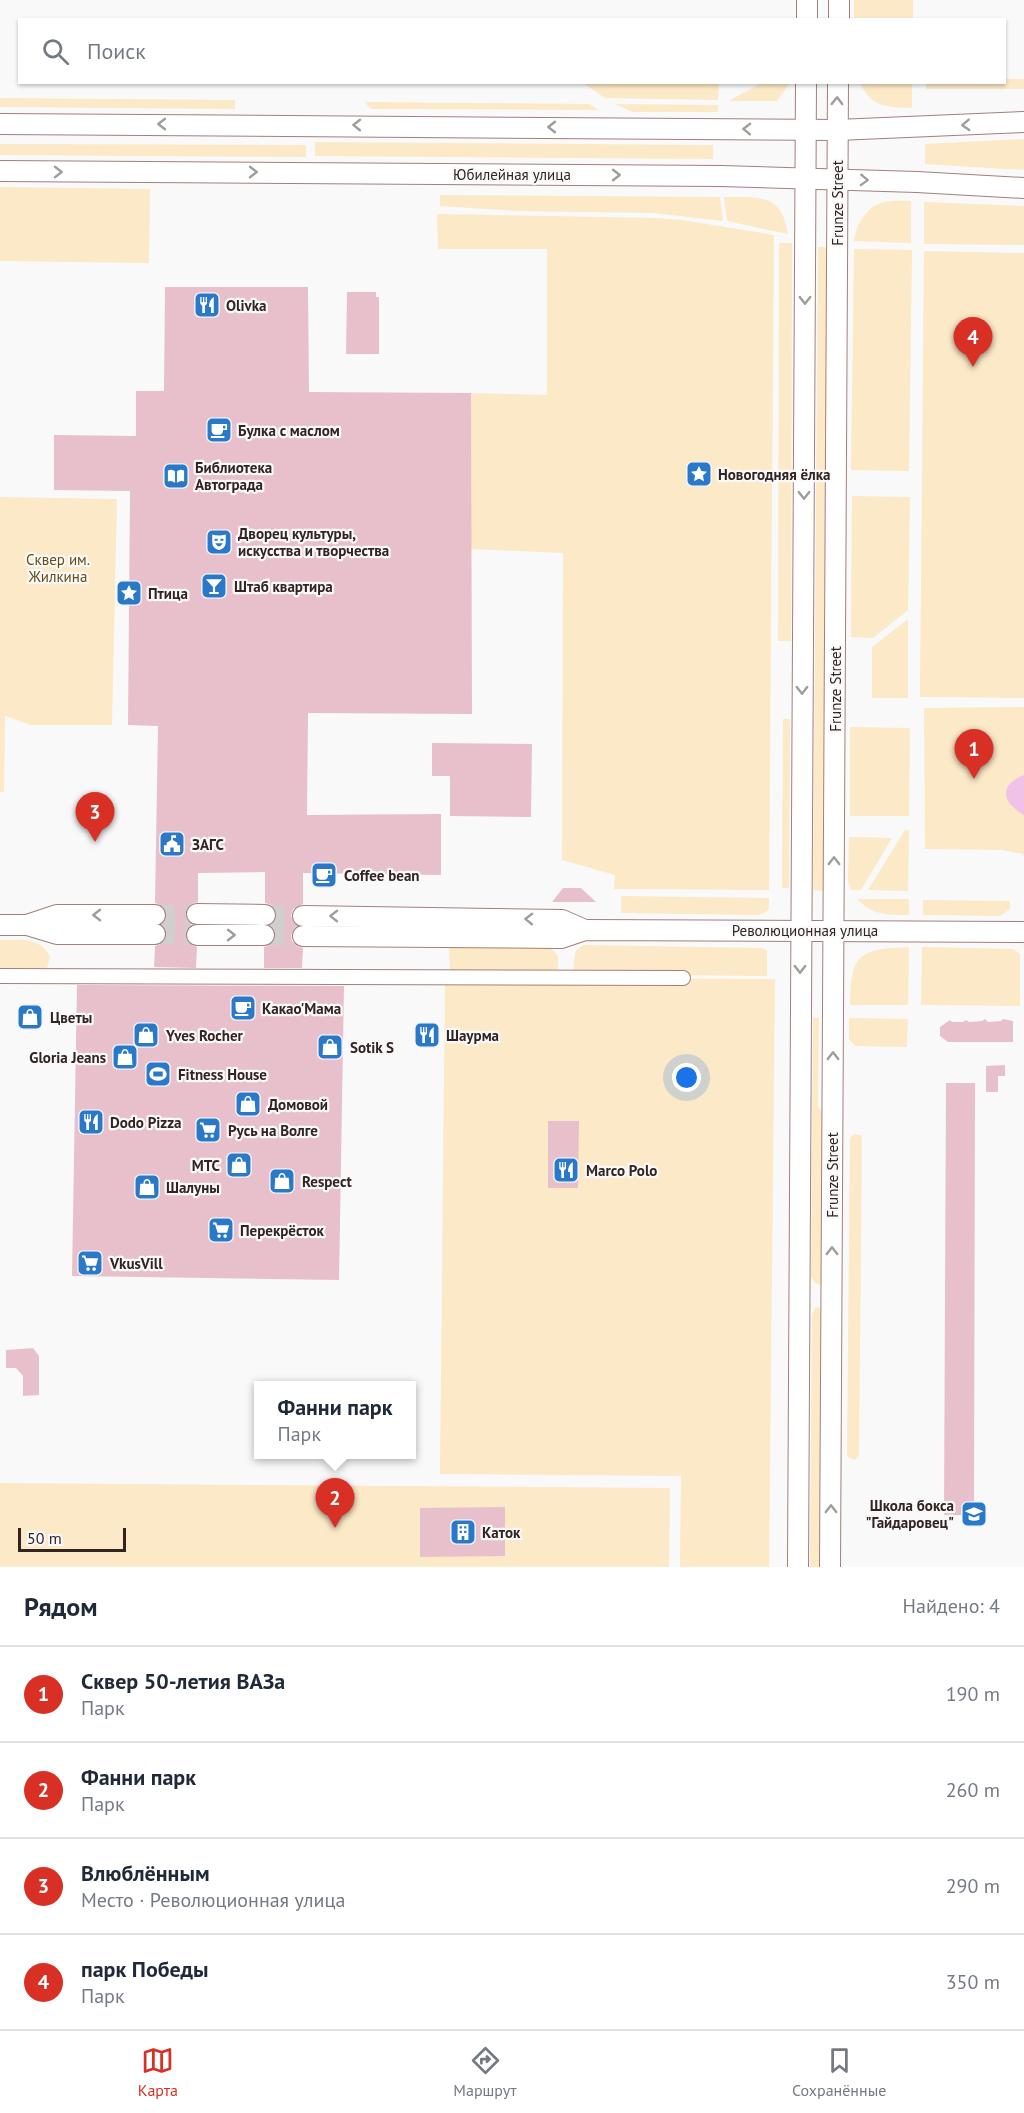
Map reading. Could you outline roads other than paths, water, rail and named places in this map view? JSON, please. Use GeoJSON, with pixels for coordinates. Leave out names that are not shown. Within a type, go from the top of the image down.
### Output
{"type":"FeatureCollection","features":[{"type":"Feature","properties":{"kind":"main road"},"geometry":{"type":"LineString","coordinates":[[807,0],[807,18]]}},
{"type":"Feature","properties":{"kind":"main road"},"geometry":{"type":"LineString","coordinates":[[839,0],[839,18]]}},
{"type":"Feature","properties":{"kind":"main road","name":"Frunze Street"},"geometry":{"type":"LineString","coordinates":[[798,1567],[806,84]]}},
{"type":"Feature","properties":{"kind":"main road","name":"Frunze Street"},"geometry":{"type":"LineString","coordinates":[[830,1567],[838,84]]}},
{"type":"Feature","properties":{"kind":"main road"},"geometry":{"type":"LineString","coordinates":[[0,124],[837,130],[1024,122]]}},
{"type":"Feature","properties":{"kind":"main road","name":"Юбилейная улица"},"geometry":{"type":"LineString","coordinates":[[0,171],[805,178],[1024,188]]}},
{"type":"Feature","properties":{"kind":"main road"},"geometry":{"type":"LineString","coordinates":[[197,914],[265,915]]}},
{"type":"Feature","properties":{"kind":"main road","name":"Революционная улица"},"geometry":{"type":"LineString","coordinates":[[303,916],[562,920],[585,930]]}},
{"type":"Feature","properties":{"kind":"main road"},"geometry":{"type":"LineString","coordinates":[[0,925],[27,925],[57,934],[155,925]]}},
{"type":"Feature","properties":{"kind":"main road","name":"Революционная улица"},"geometry":{"type":"LineString","coordinates":[[303,936],[561,938],[585,930],[1024,932]]}},
{"type":"Feature","properties":{"kind":"main road"},"geometry":{"type":"LineString","coordinates":[[197,935],[264,935]]}},
{"type":"Feature","properties":{"kind":"main road"},"geometry":{"type":"LineString","coordinates":[[799,1295],[831,1295]]}},
{"type":"Feature","properties":{"kind":"street"},"geometry":{"type":"LineString","coordinates":[[0,976],[683,978]]}},
{"type":"Feature","properties":{"kind":"tunnel"},"geometry":{"type":"LineString","coordinates":[[155,915],[197,914]]}},
{"type":"Feature","properties":{"kind":"tunnel"},"geometry":{"type":"LineString","coordinates":[[265,915],[303,916]]}},
{"type":"Feature","properties":{"kind":"tunnel"},"geometry":{"type":"LineString","coordinates":[[155,934],[197,935]]}},
{"type":"Feature","properties":{"kind":"tunnel"},"geometry":{"type":"LineString","coordinates":[[264,935],[303,936]]}},
{"type":"Feature","properties":{"kind":"place","name":"Olivka"},"geometry":{"type":"Point","coordinates":[207,305]}},
{"type":"Feature","properties":{"kind":"place","name":"парк Победы"},"geometry":{"type":"Point","coordinates":[973,367]}},
{"type":"Feature","properties":{"kind":"place","name":"Булка с маслом"},"geometry":{"type":"Point","coordinates":[219,430]}},
{"type":"Feature","properties":{"kind":"place","name":"Новогодняя ёлка"},"geometry":{"type":"Point","coordinates":[699,474]}},
{"type":"Feature","properties":{"kind":"place","name":"Библиотека Автограда"},"geometry":{"type":"Point","coordinates":[176,476]}},
{"type":"Feature","properties":{"kind":"place","name":"Дворец культуры, искусства и творчества"},"geometry":{"type":"Point","coordinates":[219,542]}},
{"type":"Feature","properties":{"kind":"place","name":"Штаб квартира"},"geometry":{"type":"Point","coordinates":[214,586]}},
{"type":"Feature","properties":{"kind":"place","name":"Птица"},"geometry":{"type":"Point","coordinates":[129,593]}},
{"type":"Feature","properties":{"kind":"place","name":"Сквер 50-летия ВАЗа"},"geometry":{"type":"Point","coordinates":[974,779]}},
{"type":"Feature","properties":{"kind":"place","name":"Влюблённым"},"geometry":{"type":"Point","coordinates":[95,842]}},
{"type":"Feature","properties":{"kind":"place","name":"ЗАГС"},"geometry":{"type":"Point","coordinates":[172,844]}},
{"type":"Feature","properties":{"kind":"place","name":"Coffee bean"},"geometry":{"type":"Point","coordinates":[324,875]}},
{"type":"Feature","properties":{"kind":"place","name":"Какао'Мама"},"geometry":{"type":"Point","coordinates":[243,1008]}},
{"type":"Feature","properties":{"kind":"place","name":"Цветы"},"geometry":{"type":"Point","coordinates":[30,1017]}},
{"type":"Feature","properties":{"kind":"place","name":"Yves Rocher"},"geometry":{"type":"Point","coordinates":[146,1035]}},
{"type":"Feature","properties":{"kind":"place","name":"Шаурма"},"geometry":{"type":"Point","coordinates":[427,1035]}},
{"type":"Feature","properties":{"kind":"place","name":"Sotik S"},"geometry":{"type":"Point","coordinates":[330,1047]}},
{"type":"Feature","properties":{"kind":"place","name":"Gloria Jeans"},"geometry":{"type":"Point","coordinates":[125,1057]}},
{"type":"Feature","properties":{"kind":"place","name":"Fitness House"},"geometry":{"type":"Point","coordinates":[158,1074]}},
{"type":"Feature","properties":{"kind":"place","name":"Домовой"},"geometry":{"type":"Point","coordinates":[248,1104]}},
{"type":"Feature","properties":{"kind":"place","name":"Dodo Pizza"},"geometry":{"type":"Point","coordinates":[91,1122]}},
{"type":"Feature","properties":{"kind":"place","name":"Русь на Волге"},"geometry":{"type":"Point","coordinates":[208,1130]}},
{"type":"Feature","properties":{"kind":"place","name":"МТС"},"geometry":{"type":"Point","coordinates":[239,1165]}},
{"type":"Feature","properties":{"kind":"place","name":"Marco Polo"},"geometry":{"type":"Point","coordinates":[566,1170]}},
{"type":"Feature","properties":{"kind":"place","name":"Respect"},"geometry":{"type":"Point","coordinates":[282,1181]}},
{"type":"Feature","properties":{"kind":"place","name":"Шалуны"},"geometry":{"type":"Point","coordinates":[147,1187]}},
{"type":"Feature","properties":{"kind":"place","name":"Перекрёсток"},"geometry":{"type":"Point","coordinates":[221,1230]}},
{"type":"Feature","properties":{"kind":"place","name":"VkusVill"},"geometry":{"type":"Point","coordinates":[90,1263]}},
{"type":"Feature","properties":{"kind":"place","name":"Школа бокса \"Гайдаровец\""},"geometry":{"type":"Point","coordinates":[974,1514]}},
{"type":"Feature","properties":{"kind":"place","name":"Фанни парк"},"geometry":{"type":"Point","coordinates":[335,1528]}},
{"type":"Feature","properties":{"kind":"place","name":"Каток"},"geometry":{"type":"Point","coordinates":[463,1532]}},
{"type":"Feature","properties":{"kind":"park label","name":"Сквер им. Жилкина"},"geometry":{"type":"Point","coordinates":[58,568]}}]}
